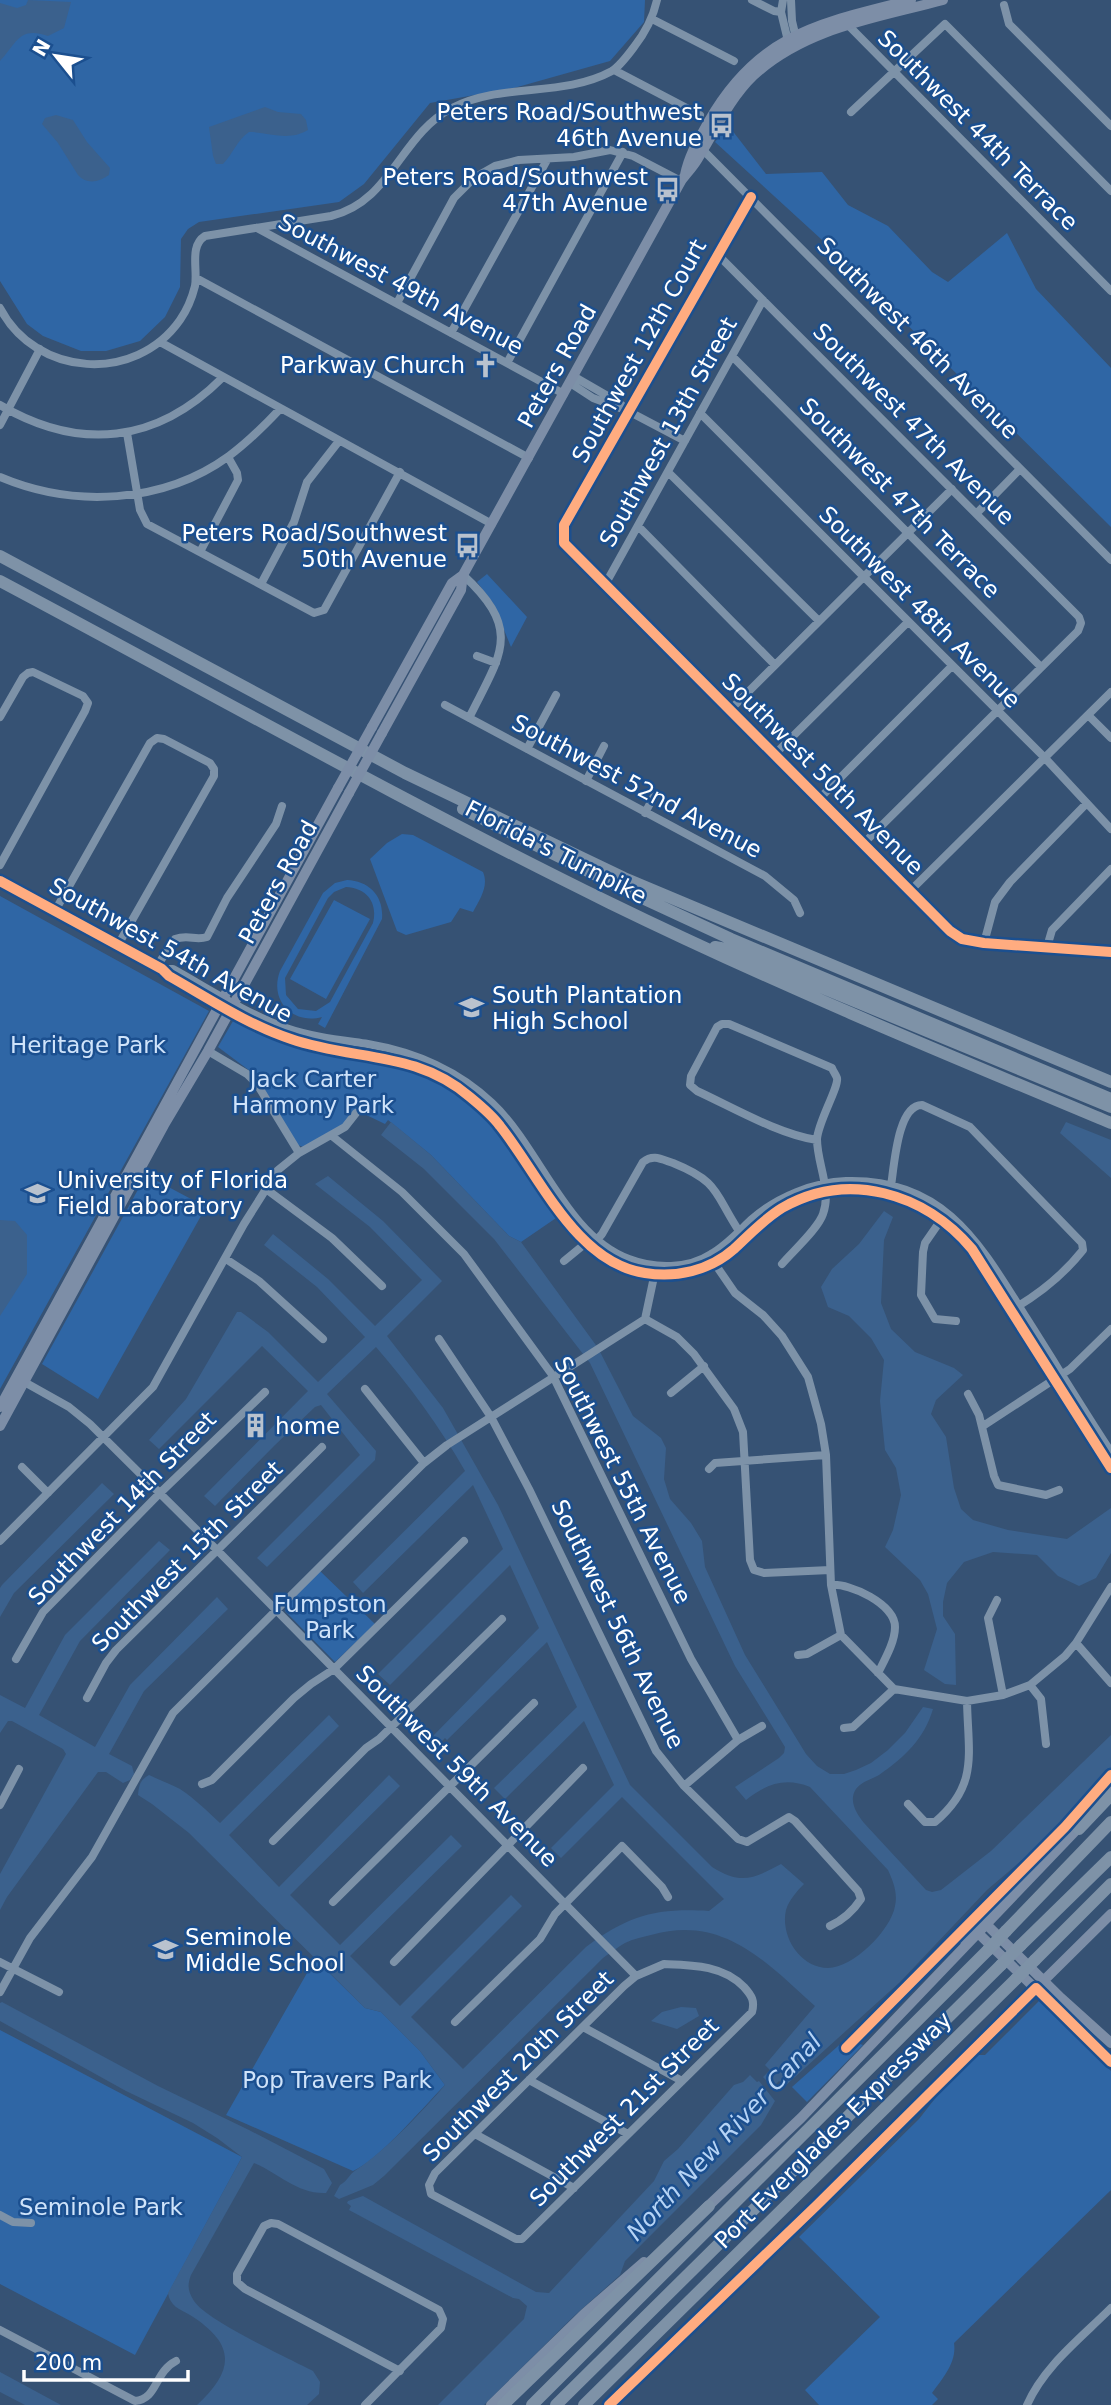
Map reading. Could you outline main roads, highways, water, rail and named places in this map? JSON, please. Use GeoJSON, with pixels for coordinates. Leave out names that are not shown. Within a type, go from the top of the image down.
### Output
{"type":"FeatureCollection","features":[{"type":"Feature","properties":{"kind":"highway","name":"Florida's Turnpike"},"geometry":{"type":"LineString","coordinates":[[0,556],[405,773],[624,878],[1111,1082]]}},
{"type":"Feature","properties":{"kind":"highway","name":"Florida's Turnpike"},"geometry":{"type":"LineString","coordinates":[[0,581],[486,840],[694,943],[857,1017],[1111,1123]]}},
{"type":"Feature","properties":{"kind":"highway"},"geometry":{"type":"LineString","coordinates":[[405,773],[450,803],[636,895],[777,958],[1111,1098]]}},
{"type":"Feature","properties":{"kind":"highway"},"geometry":{"type":"LineString","coordinates":[[694,943],[731,950],[1111,1107]]}},
{"type":"Feature","properties":{"kind":"highway"},"geometry":{"type":"LineString","coordinates":[[1079,1829],[1111,1795]]}},
{"type":"Feature","properties":{"kind":"highway","name":"Port Everglades Expressway"},"geometry":{"type":"LineString","coordinates":[[532,2403],[988,1951],[1111,1822]]}},
{"type":"Feature","properties":{"kind":"highway"},"geometry":{"type":"LineString","coordinates":[[1054,1912],[1111,1850]]}},
{"type":"Feature","properties":{"kind":"highway"},"geometry":{"type":"LineString","coordinates":[[556,2405],[1111,1857]]}},
{"type":"Feature","properties":{"kind":"highway","name":"Port Everglades Expressway"},"geometry":{"type":"LineString","coordinates":[[584,2405],[1111,1884]]}},
{"type":"Feature","properties":{"kind":"highway"},"geometry":{"type":"LineString","coordinates":[[506,2403],[709,2206]]}},
{"type":"Feature","properties":{"kind":"main road"},"geometry":{"type":"LineString","coordinates":[[793,42],[819,24],[911,0]]}},
{"type":"Feature","properties":{"kind":"main road"},"geometry":{"type":"LineString","coordinates":[[793,42],[943,0]]}},
{"type":"Feature","properties":{"kind":"main road"},"geometry":{"type":"LineString","coordinates":[[848,25],[854,18],[872,9]]}},
{"type":"Feature","properties":{"kind":"main road","name":"Peters Road"},"geometry":{"type":"LineString","coordinates":[[0,1426],[20,1380],[228,1003],[349,793],[461,590],[463,575],[700,147],[739,92],[793,42]]}},
{"type":"Feature","properties":{"kind":"main road","name":"Peters Road"},"geometry":{"type":"LineString","coordinates":[[0,1407],[20,1380],[208,1051],[228,1003],[338,788],[452,583],[463,575]]}},
{"type":"Feature","properties":{"kind":"main road"},"geometry":{"type":"LineString","coordinates":[[871,2046],[925,1983],[1052,1849],[1111,1782]]}},
{"type":"Feature","properties":{"kind":"main road"},"geometry":{"type":"LineString","coordinates":[[491,2405],[584,2314],[709,2206],[801,2118],[1079,1829],[1111,1787]]}},
{"type":"Feature","properties":{"kind":"main road"},"geometry":{"type":"LineString","coordinates":[[612,2404],[1111,1914]]}},
{"type":"Feature","properties":{"kind":"main road"},"geometry":{"type":"LineString","coordinates":[[987,1925],[1111,2062]]}},
{"type":"Feature","properties":{"kind":"main road"},"geometry":{"type":"LineString","coordinates":[[979,1934],[1111,2043]]}},
{"type":"Feature","properties":{"kind":"water"},"geometry":{"type":"Polygon","coordinates":[[[28,0],[71,2],[64,28],[48,36],[38,33],[25,35],[0,61],[0,3],[17,8],[26,5],[28,0]]]}},
{"type":"Feature","properties":{"kind":"water"},"geometry":{"type":"Polygon","coordinates":[[[265,107],[278,112],[301,114],[306,120],[308,130],[286,136],[249,132],[223,164],[216,164],[209,127],[265,107]]]}},
{"type":"Feature","properties":{"kind":"water"},"geometry":{"type":"Polygon","coordinates":[[[56,115],[73,120],[87,142],[110,168],[109,175],[93,181],[78,175],[58,143],[42,124],[45,118],[56,115]]]}},
{"type":"Feature","properties":{"kind":"water"},"geometry":{"type":"Polygon","coordinates":[[[391,1122],[431,1155],[509,1236],[521,1242],[598,1348],[633,1416],[661,1438],[666,1448],[664,1479],[670,1499],[691,1523],[702,1541],[705,1567],[745,1655],[806,1754],[817,1766],[830,1774],[844,1774],[871,1763],[905,1733],[923,1707],[933,1709],[919,1738],[905,1754],[879,1775],[858,1787],[853,1798],[856,1811],[864,1823],[926,1890],[941,1890],[991,1851],[1111,1735],[1111,1769],[1068,1821],[987,1890],[900,1982],[785,2086],[779,2081],[773,2087],[763,2077],[770,2070],[765,2065],[815,2006],[761,1959],[722,1937],[700,1931],[677,1930],[641,1937],[625,1943],[603,1958],[384,2176],[373,2185],[339,2199],[334,2196],[340,2185],[391,2142],[445,2085],[420,2051],[381,2012],[365,2008],[189,1833],[138,1795],[140,1783],[146,1777],[149,1775],[180,1789],[220,1823],[329,1715],[339,1726],[229,1835],[279,1887],[389,1775],[400,1786],[290,1895],[340,1945],[451,1835],[462,1846],[350,1956],[400,2006],[511,1895],[522,1906],[411,2017],[463,2069],[586,1947],[601,1936],[644,1916],[673,1911],[709,1911],[724,1899],[622,1797],[561,1858],[551,1848],[614,1785],[584,1721],[505,1799],[494,1788],[577,1707],[547,1642],[447,1740],[445,1738],[440,1743],[433,1736],[539,1628],[510,1565],[390,1685],[378,1674],[503,1549],[473,1485],[363,1593],[353,1582],[465,1471],[424,1407],[376,1347],[327,1394],[376,1451],[375,1460],[267,1567],[257,1558],[360,1455],[321,1405],[315,1407],[275,1445],[215,1506],[204,1496],[308,1391],[262,1346],[159,1449],[149,1440],[186,1399],[237,1312],[241,1312],[268,1332],[318,1382],[365,1337],[317,1287],[264,1245],[273,1234],[328,1279],[375,1326],[422,1280],[370,1227],[315,1184],[328,1176],[383,1221],[442,1281],[387,1336],[443,1408],[498,1505],[630,1785],[712,1867],[722,1873],[747,1878],[781,1864],[804,1884],[786,1910],[786,1930],[794,1949],[809,1963],[818,1967],[838,1966],[859,1955],[886,1926],[896,1901],[888,1870],[810,1787],[792,1783],[776,1784],[746,1800],[735,1787],[779,1758],[785,1747],[735,1666],[590,1363],[494,1239],[424,1169],[381,1135],[391,1122]]]}},
{"type":"Feature","properties":{"kind":"water"},"geometry":{"type":"Polygon","coordinates":[[[1066,1122],[1111,1140],[1111,1178],[1060,1133],[1066,1122]]]}},
{"type":"Feature","properties":{"kind":"water"},"geometry":{"type":"Polygon","coordinates":[[[884,1211],[893,1217],[884,1240],[881,1303],[891,1329],[915,1352],[954,1368],[963,1375],[936,1400],[931,1414],[946,1437],[954,1488],[961,1509],[973,1520],[1008,1530],[1067,1539],[1111,1508],[1111,1553],[1096,1578],[1079,1586],[1058,1576],[1037,1555],[993,1552],[964,1562],[947,1583],[943,1602],[943,1616],[955,1634],[956,1685],[945,1684],[924,1670],[937,1629],[928,1594],[920,1580],[885,1547],[893,1530],[901,1495],[896,1468],[885,1450],[880,1401],[884,1360],[871,1338],[849,1316],[828,1307],[821,1287],[832,1269],[859,1244],[884,1211]]]}},
{"type":"Feature","properties":{"kind":"water"},"geometry":{"type":"Polygon","coordinates":[[[0,1220],[15,1221],[27,1235],[27,1274],[0,1316],[0,1220]]]}},
{"type":"Feature","properties":{"kind":"water"},"geometry":{"type":"Polygon","coordinates":[[[102,1483],[114,1494],[14,1593],[0,1617],[2,1585],[102,1483]]]}},
{"type":"Feature","properties":{"kind":"water"},"geometry":{"type":"Polygon","coordinates":[[[159,1541],[170,1550],[80,1641],[39,1715],[95,1747],[130,1685],[217,1597],[228,1609],[144,1691],[109,1754],[132,1766],[134,1774],[130,1780],[123,1783],[106,1772],[98,1772],[0,1910],[0,1874],[66,1754],[63,1749],[12,1721],[8,1721],[0,1733],[0,1695],[25,1708],[65,1635],[159,1541]]]}},
{"type":"Feature","properties":{"kind":"water"},"geometry":{"type":"Polygon","coordinates":[[[2,2002],[158,2086],[324,2169],[332,2183],[326,2193],[297,2187],[254,2163],[191,2275],[189,2285],[194,2301],[215,2319],[313,2371],[320,2382],[319,2394],[307,2405],[197,2405],[218,2380],[224,2369],[225,2358],[216,2336],[173,2304],[168,2293],[242,2157],[193,2123],[126,2091],[0,2021],[2,2002]]]}},
{"type":"Feature","properties":{"kind":"water"},"geometry":{"type":"Polygon","coordinates":[[[681,2007],[696,2008],[699,2016],[677,2029],[651,2021],[662,2012],[681,2007]]]}},
{"type":"Feature","properties":{"kind":"water","name":"North New River Canal"},"geometry":{"type":"Polygon","coordinates":[[[750,2075],[759,2081],[775,2101],[761,2125],[625,2261],[620,2275],[574,2316],[484,2405],[438,2405],[524,2319],[527,2306],[519,2299],[349,2210],[351,2206],[348,2201],[363,2196],[536,2292],[549,2293],[654,2181],[664,2161],[678,2149],[734,2085],[743,2082],[750,2075]]]}},
{"type":"Feature","properties":{"kind":"water"},"geometry":{"type":"Polygon","coordinates":[[[0,2372],[61,2405],[25,2405],[0,2392],[0,2372]]]}},
{"type":"Feature","properties":{"kind":"place","name":"Peters Road/Southwest 46th Avenue"},"geometry":{"type":"Point","coordinates":[722,125]}},
{"type":"Feature","properties":{"kind":"place","name":"Peters Road/Southwest 47th Avenue"},"geometry":{"type":"Point","coordinates":[668,190]}},
{"type":"Feature","properties":{"kind":"place","name":"Parkway Church"},"geometry":{"type":"Point","coordinates":[485,365]}},
{"type":"Feature","properties":{"kind":"place","name":"Peters Road/Southwest 50th Avenue"},"geometry":{"type":"Point","coordinates":[467,546]}},
{"type":"Feature","properties":{"kind":"place","name":"South Plantation High School"},"geometry":{"type":"Point","coordinates":[472,1008]}},
{"type":"Feature","properties":{"kind":"place","name":"University of Florida Field Laboratory"},"geometry":{"type":"Point","coordinates":[37,1193]}},
{"type":"Feature","properties":{"kind":"place","name":"home"},"geometry":{"type":"Point","coordinates":[255,1426]}},
{"type":"Feature","properties":{"kind":"place","name":"Seminole Middle School"},"geometry":{"type":"Point","coordinates":[165,1950]}},
{"type":"Feature","properties":{"kind":"park label","name":"Heritage Park"},"geometry":{"type":"Point","coordinates":[88,1045]}},
{"type":"Feature","properties":{"kind":"park label","name":"Jack Carter Harmony Park"},"geometry":{"type":"Point","coordinates":[313,1092]}},
{"type":"Feature","properties":{"kind":"park label","name":"Fumpston Park"},"geometry":{"type":"Point","coordinates":[330,1617]}},
{"type":"Feature","properties":{"kind":"park label","name":"Pop Travers Park"},"geometry":{"type":"Point","coordinates":[337,2080]}},
{"type":"Feature","properties":{"kind":"park label","name":"Seminole Park"},"geometry":{"type":"Point","coordinates":[101,2207]}}]}
